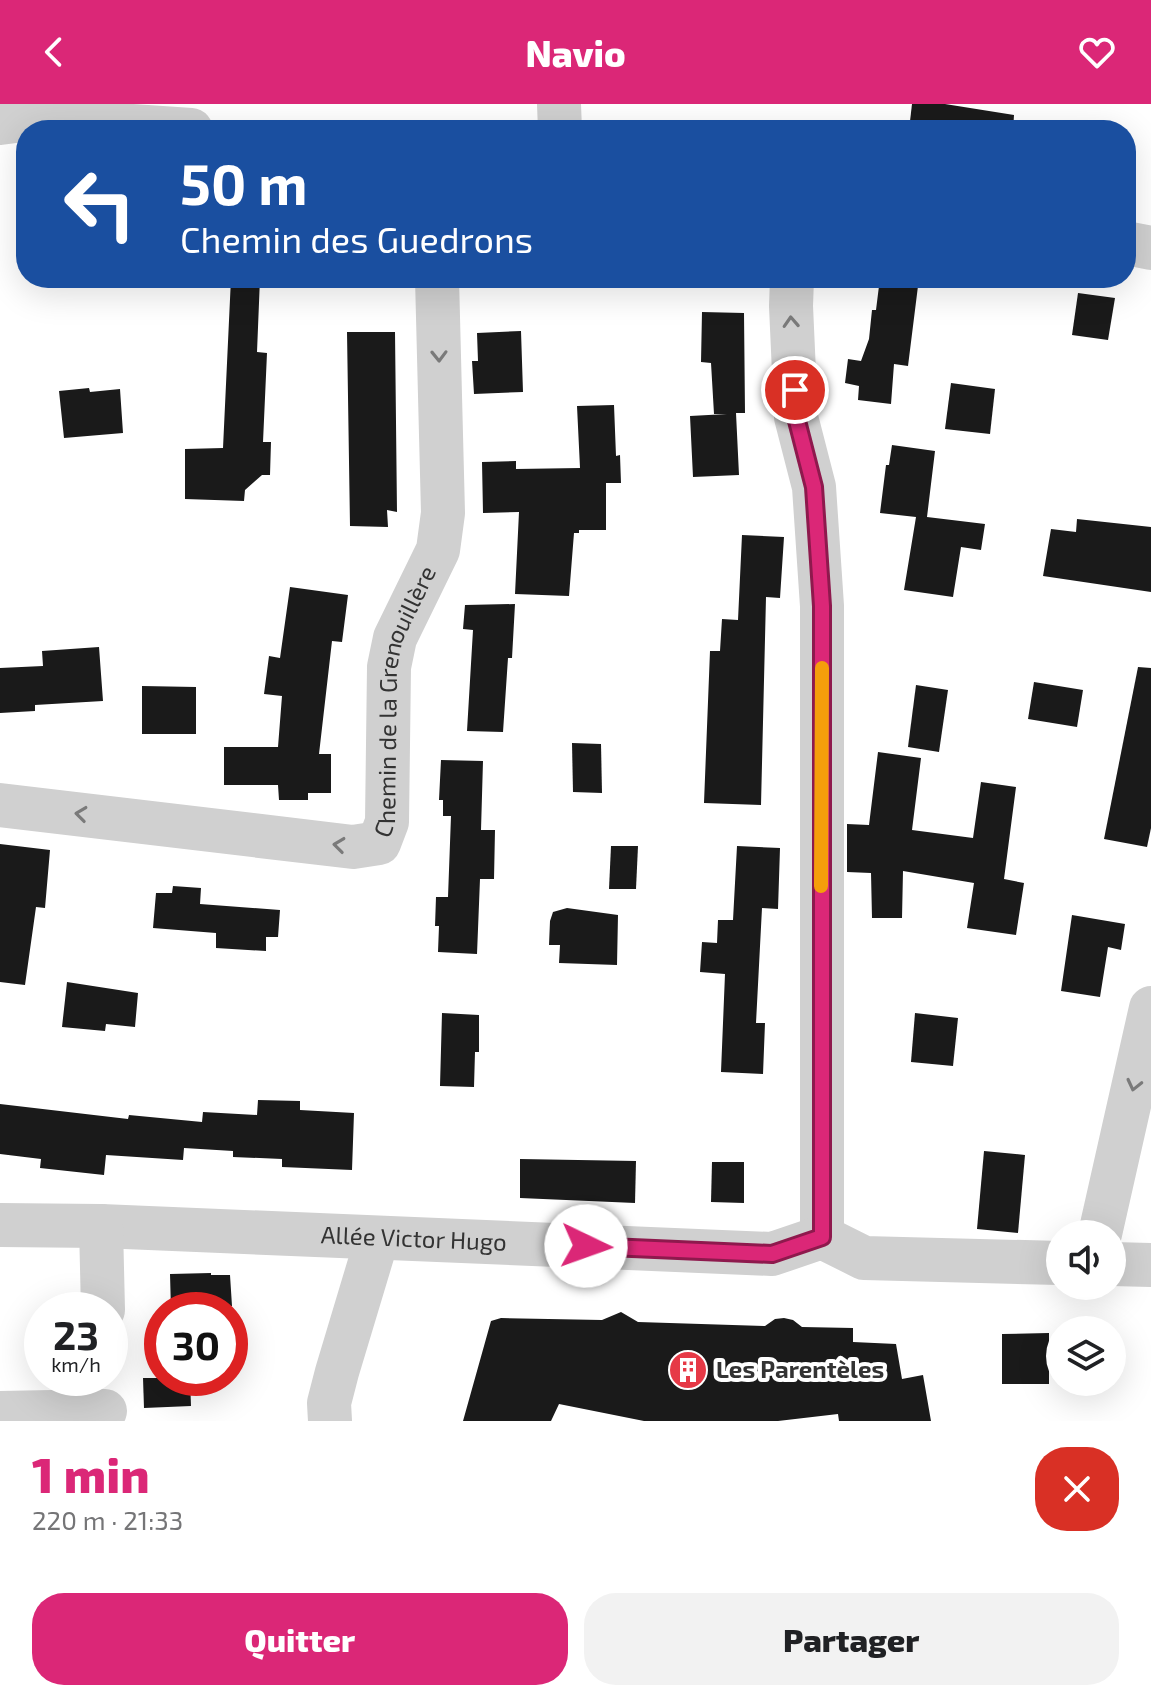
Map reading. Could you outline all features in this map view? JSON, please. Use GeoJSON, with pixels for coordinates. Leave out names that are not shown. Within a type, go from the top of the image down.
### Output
{"type":"FeatureCollection","features":[{"type":"Feature","properties":{"kind":"street"},"geometry":{"type":"LineString","coordinates":[[23,120],[46,120]]}},
{"type":"Feature","properties":{"kind":"street","name":"Chemin de la Grenouillère"},"geometry":{"type":"LineString","coordinates":[[0,805],[353,847],[379,843],[387,822],[389,667],[395,638],[438,550],[443,513],[437,288]]}},
{"type":"Feature","properties":{"kind":"street"},"geometry":{"type":"LineString","coordinates":[[792,288],[796,417],[814,487],[822,606],[822,1237],[864,1258],[1046,1263]]}},
{"type":"Feature","properties":{"kind":"street"},"geometry":{"type":"LineString","coordinates":[[1103,1220],[1151,1008]]}},
{"type":"Feature","properties":{"kind":"street","name":"Allée Victor Hugo"},"geometry":{"type":"LineString","coordinates":[[0,1225],[101,1226],[772,1254],[822,1237]]}},
{"type":"Feature","properties":{"kind":"street"},"geometry":{"type":"LineString","coordinates":[[101,1226],[103,1292]]}},
{"type":"Feature","properties":{"kind":"street"},"geometry":{"type":"LineString","coordinates":[[330,1421],[329,1403],[337,1372],[377,1239]]}},
{"type":"Feature","properties":{"kind":"street"},"geometry":{"type":"LineString","coordinates":[[1126,1264],[1151,1265]]}},
{"type":"Feature","properties":{"kind":"street"},"geometry":{"type":"LineString","coordinates":[[0,1413],[105,1403]]}},
{"type":"Feature","properties":{"kind":"building"},"geometry":{"type":"Polygon","coordinates":[[[912,104],[945,104],[1014,115],[1014,120],[910,120],[912,104]]]}},
{"type":"Feature","properties":{"kind":"building"},"geometry":{"type":"Polygon","coordinates":[[[231,288],[260,288],[257,352],[267,353],[263,442],[271,442],[270,475],[262,475],[245,490],[244,501],[185,499],[185,449],[223,448],[231,288]]]}},
{"type":"Feature","properties":{"kind":"building"},"geometry":{"type":"Polygon","coordinates":[[[879,288],[918,288],[908,366],[894,364],[891,404],[858,400],[859,386],[845,383],[848,359],[861,361],[869,339],[872,310],[876,310],[879,288]]]}},
{"type":"Feature","properties":{"kind":"building"},"geometry":{"type":"Polygon","coordinates":[[[1078,293],[1115,298],[1108,340],[1072,335],[1078,293]]]}},
{"type":"Feature","properties":{"kind":"building"},"geometry":{"type":"Polygon","coordinates":[[[702,312],[744,313],[745,413],[736,413],[739,475],[693,477],[690,416],[727,414],[714,414],[711,363],[701,362],[702,312]]]}},
{"type":"Feature","properties":{"kind":"building"},"geometry":{"type":"Polygon","coordinates":[[[521,331],[523,392],[474,394],[472,361],[478,361],[477,333],[521,331]]]}},
{"type":"Feature","properties":{"kind":"building"},"geometry":{"type":"Polygon","coordinates":[[[347,332],[395,332],[397,512],[387,510],[388,527],[350,526],[347,332]]]}},
{"type":"Feature","properties":{"kind":"building"},"geometry":{"type":"Polygon","coordinates":[[[951,383],[995,389],[990,434],[945,429],[951,383]]]}},
{"type":"Feature","properties":{"kind":"building"},"geometry":{"type":"Polygon","coordinates":[[[89,388],[90,392],[120,389],[123,433],[64,438],[59,391],[89,388]]]}},
{"type":"Feature","properties":{"kind":"building"},"geometry":{"type":"Polygon","coordinates":[[[614,405],[616,456],[620,455],[621,483],[606,483],[606,530],[579,530],[579,533],[574,533],[569,596],[515,594],[519,512],[483,513],[482,462],[516,461],[516,469],[580,468],[577,406],[614,405]]]}},
{"type":"Feature","properties":{"kind":"building"},"geometry":{"type":"Polygon","coordinates":[[[892,445],[935,451],[927,517],[985,524],[981,550],[961,547],[953,597],[904,590],[916,517],[880,513],[886,465],[889,465],[892,445]]]}},
{"type":"Feature","properties":{"kind":"building"},"geometry":{"type":"Polygon","coordinates":[[[1077,519],[1151,527],[1151,592],[1043,576],[1051,529],[1076,532],[1077,519]]]}},
{"type":"Feature","properties":{"kind":"building"},"geometry":{"type":"Polygon","coordinates":[[[742,535],[784,537],[780,598],[766,597],[761,805],[704,803],[710,651],[720,651],[722,619],[738,620],[742,535]]]}},
{"type":"Feature","properties":{"kind":"building"},"geometry":{"type":"Polygon","coordinates":[[[290,587],[348,595],[342,642],[332,641],[319,754],[331,754],[331,793],[308,793],[308,800],[279,800],[278,785],[224,785],[224,747],[278,747],[282,696],[264,694],[269,656],[280,658],[290,587]]]}},
{"type":"Feature","properties":{"kind":"building"},"geometry":{"type":"Polygon","coordinates":[[[515,604],[503,732],[467,731],[473,630],[463,629],[465,605],[515,604]]]}},
{"type":"Feature","properties":{"kind":"building"},"geometry":{"type":"Polygon","coordinates":[[[99,647],[103,701],[35,705],[35,711],[0,713],[0,668],[43,666],[42,651],[99,647]]]}},
{"type":"Feature","properties":{"kind":"building"},"geometry":{"type":"Polygon","coordinates":[[[1138,667],[1151,668],[1151,828],[1147,847],[1104,839],[1138,667]]]}},
{"type":"Feature","properties":{"kind":"building"},"geometry":{"type":"Polygon","coordinates":[[[1034,682],[1083,690],[1077,727],[1028,719],[1034,682]]]}},
{"type":"Feature","properties":{"kind":"building"},"geometry":{"type":"Polygon","coordinates":[[[916,685],[948,690],[939,752],[908,747],[916,685]]]}},
{"type":"Feature","properties":{"kind":"building"},"geometry":{"type":"Polygon","coordinates":[[[142,686],[196,687],[196,734],[142,734],[142,686]]]}},
{"type":"Feature","properties":{"kind":"building"},"geometry":{"type":"Polygon","coordinates":[[[572,743],[601,744],[602,793],[573,792],[572,743]]]}},
{"type":"Feature","properties":{"kind":"building"},"geometry":{"type":"Polygon","coordinates":[[[878,752],[921,758],[912,830],[973,838],[981,782],[1016,787],[1004,879],[1024,883],[1016,935],[967,928],[974,883],[903,871],[902,918],[872,918],[871,873],[847,872],[847,824],[869,825],[878,752]]]}},
{"type":"Feature","properties":{"kind":"building"},"geometry":{"type":"Polygon","coordinates":[[[441,760],[483,761],[481,830],[495,830],[494,879],[480,879],[477,954],[438,952],[436,897],[448,897],[451,816],[443,816],[443,800],[439,800],[441,760]]]}},
{"type":"Feature","properties":{"kind":"building"},"geometry":{"type":"Polygon","coordinates":[[[0,844],[50,850],[45,908],[36,907],[25,985],[0,982],[0,844]]]}},
{"type":"Feature","properties":{"kind":"building"},"geometry":{"type":"Polygon","coordinates":[[[611,846],[638,846],[636,889],[609,889],[611,846]]]}},
{"type":"Feature","properties":{"kind":"building"},"geometry":{"type":"Polygon","coordinates":[[[737,846],[780,848],[778,909],[762,908],[756,1023],[765,1023],[763,1074],[721,1072],[725,974],[700,972],[702,942],[717,943],[718,920],[733,920],[737,846]]]}},
{"type":"Feature","properties":{"kind":"building"},"geometry":{"type":"Polygon","coordinates":[[[173,886],[201,888],[200,904],[280,910],[278,937],[266,937],[266,951],[216,948],[216,933],[153,928],[156,893],[172,893],[173,886]]]}},
{"type":"Feature","properties":{"kind":"building"},"geometry":{"type":"Polygon","coordinates":[[[567,908],[618,915],[617,965],[559,963],[560,945],[549,945],[550,921],[553,912],[567,908]]]}},
{"type":"Feature","properties":{"kind":"building"},"geometry":{"type":"Polygon","coordinates":[[[1072,915],[1125,924],[1121,950],[1108,947],[1100,997],[1061,991],[1072,915]]]}},
{"type":"Feature","properties":{"kind":"building"},"geometry":{"type":"Polygon","coordinates":[[[67,982],[138,993],[135,1027],[106,1024],[105,1031],[62,1027],[67,982]]]}},
{"type":"Feature","properties":{"kind":"building"},"geometry":{"type":"Polygon","coordinates":[[[442,1013],[479,1015],[479,1052],[475,1052],[474,1087],[440,1086],[442,1013]]]}},
{"type":"Feature","properties":{"kind":"building"},"geometry":{"type":"Polygon","coordinates":[[[915,1013],[958,1018],[953,1066],[911,1062],[915,1013]]]}},
{"type":"Feature","properties":{"kind":"building"},"geometry":{"type":"Polygon","coordinates":[[[258,1100],[300,1101],[300,1110],[354,1113],[352,1170],[282,1167],[282,1159],[233,1157],[233,1151],[184,1148],[183,1160],[106,1155],[104,1175],[40,1168],[41,1159],[0,1154],[0,1104],[128,1119],[129,1115],[202,1122],[203,1112],[257,1115],[258,1100]]]}},
{"type":"Feature","properties":{"kind":"building"},"geometry":{"type":"Polygon","coordinates":[[[984,1151],[1025,1155],[1018,1233],[977,1229],[984,1151]]]}},
{"type":"Feature","properties":{"kind":"building"},"geometry":{"type":"Polygon","coordinates":[[[520,1159],[636,1161],[635,1203],[520,1198],[520,1159]]]}},
{"type":"Feature","properties":{"kind":"building"},"geometry":{"type":"Polygon","coordinates":[[[712,1162],[744,1162],[744,1203],[711,1202],[712,1162]]]}},
{"type":"Feature","properties":{"kind":"building"},"geometry":{"type":"Polygon","coordinates":[[[170,1274],[230,1275],[231,1292],[170,1292],[170,1274]]]}},
{"type":"Feature","properties":{"kind":"building","name":"Les Parentèles"},"geometry":{"type":"Polygon","coordinates":[[[621,1312],[638,1322],[765,1326],[775,1319],[784,1318],[802,1327],[853,1328],[853,1342],[896,1344],[902,1379],[923,1375],[931,1421],[839,1421],[838,1414],[778,1421],[644,1421],[559,1404],[551,1421],[463,1421],[491,1321],[501,1318],[602,1320],[621,1312]]]}},
{"type":"Feature","properties":{"kind":"building"},"geometry":{"type":"Polygon","coordinates":[[[1046,1333],[1046,1384],[1002,1384],[1002,1334],[1046,1333]]]}},
{"type":"Feature","properties":{"kind":"building"},"geometry":{"type":"Polygon","coordinates":[[[143,1378],[144,1396],[191,1396],[191,1406],[144,1408],[143,1378]]]}},
{"type":"Feature","properties":{"kind":"slow traffic"},"geometry":{"type":"LineString","coordinates":[[821,886],[822,668]]}},
{"type":"Feature","properties":{"kind":"place","name":"Les Parentèles"},"geometry":{"type":"Point","coordinates":[688,1370]}},
{"type":"Feature","properties":{"kind":"route"},"geometry":{"type":"LineString","coordinates":[[586,1246],[772,1254],[822,1237],[822,606],[814,487],[796,417],[795,390]]}}]}
